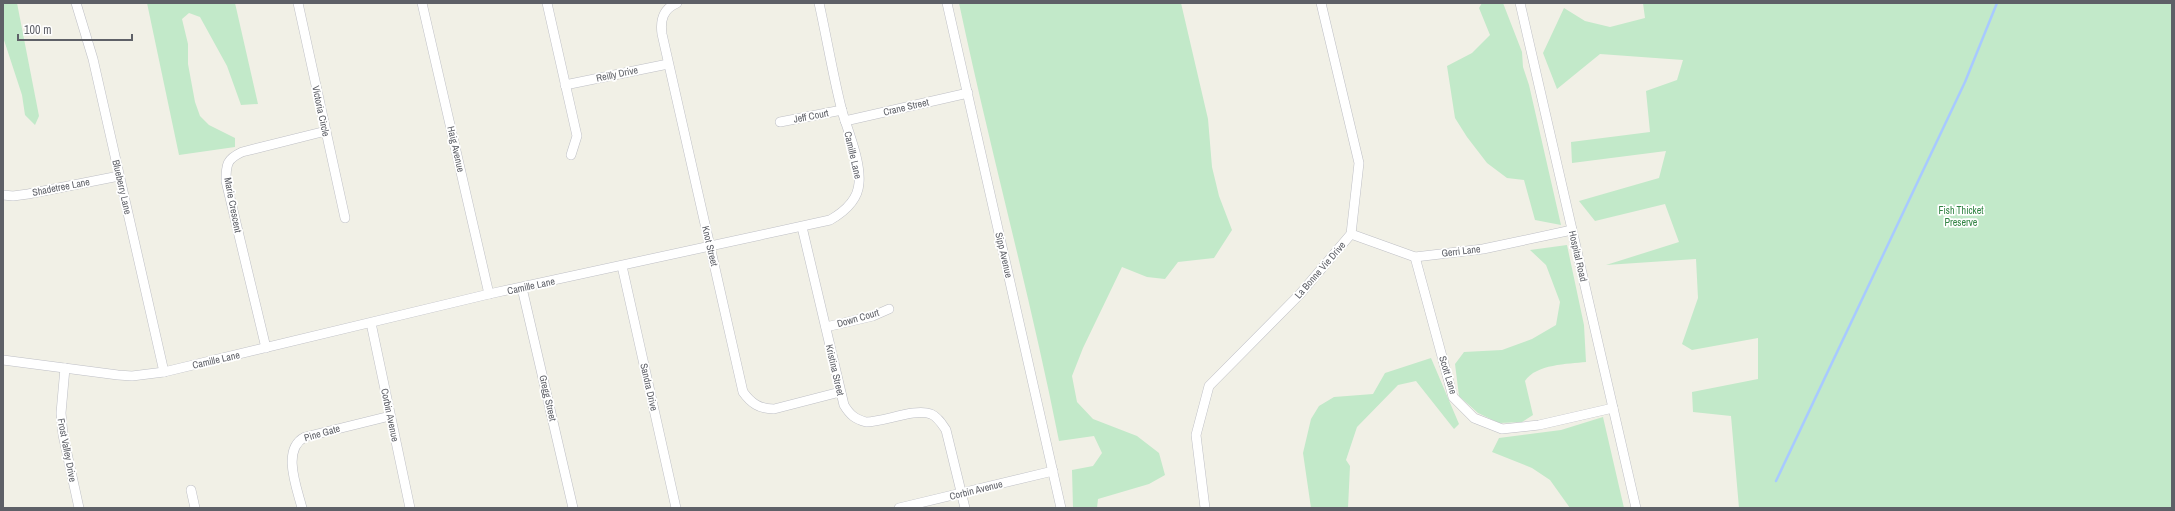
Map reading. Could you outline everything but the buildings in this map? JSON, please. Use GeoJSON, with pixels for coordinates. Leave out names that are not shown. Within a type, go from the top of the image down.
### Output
{"type":"FeatureCollection","features":[{"type":"Feature","properties":{"kind":"street","name":"Blueberry Lane"},"geometry":{"type":"LineString","coordinates":[[76,3],[93,59],[164,372]]}},
{"type":"Feature","properties":{"kind":"street","name":"Victoria Circle"},"geometry":{"type":"LineString","coordinates":[[298,3],[345,218]]}},
{"type":"Feature","properties":{"kind":"street","name":"Haig Avenue"},"geometry":{"type":"LineString","coordinates":[[422,3],[489,294]]}},
{"type":"Feature","properties":{"kind":"street"},"geometry":{"type":"LineString","coordinates":[[546,3],[577,136],[571,156]]}},
{"type":"Feature","properties":{"kind":"street","name":"Knot Street"},"geometry":{"type":"LineString","coordinates":[[677,3],[671,6],[664,13],[660,23],[743,392],[749,400],[757,406],[774,409],[840,392]]}},
{"type":"Feature","properties":{"kind":"street","name":"Camille Lane"},"geometry":{"type":"LineString","coordinates":[[3,360],[125,376],[164,372],[489,294],[622,266],[709,245],[802,227],[835,217],[840,214],[855,197],[859,183],[858,170],[842,110],[819,3]]}},
{"type":"Feature","properties":{"kind":"street","name":"Sipp Avenue"},"geometry":{"type":"LineString","coordinates":[[947,3],[1061,508]]}},
{"type":"Feature","properties":{"kind":"street","name":"La Bonne Vie Drive"},"geometry":{"type":"LineString","coordinates":[[1205,508],[1196,435],[1209,386],[1300,294],[1352,234],[1360,163],[1321,3]]}},
{"type":"Feature","properties":{"kind":"street","name":"Hospital Road"},"geometry":{"type":"LineString","coordinates":[[1520,3],[1636,508]]}},
{"type":"Feature","properties":{"kind":"street","name":"Reilly Drive"},"geometry":{"type":"LineString","coordinates":[[565,85],[668,64]]}},
{"type":"Feature","properties":{"kind":"street","name":"Crane Street"},"geometry":{"type":"LineString","coordinates":[[845,121],[968,93]]}},
{"type":"Feature","properties":{"kind":"street","name":"Jeff Court"},"geometry":{"type":"LineString","coordinates":[[780,122],[842,110]]}},
{"type":"Feature","properties":{"kind":"street","name":"Marie Crescent"},"geometry":{"type":"LineString","coordinates":[[266,348],[226,181],[226,168],[231,157],[242,152],[326,132]]}},
{"type":"Feature","properties":{"kind":"street","name":"Shadetree Lane"},"geometry":{"type":"LineString","coordinates":[[3,195],[13,196],[28,194],[119,176]]}},
{"type":"Feature","properties":{"kind":"street","name":"Kristina Street"},"geometry":{"type":"LineString","coordinates":[[802,227],[840,392],[850,414],[858,420],[876,422],[921,413],[932,414],[941,422],[946,430],[961,493]]}},
{"type":"Feature","properties":{"kind":"street","name":"Gerri Lane"},"geometry":{"type":"LineString","coordinates":[[1352,234],[1415,257],[1483,249],[1572,230]]}},
{"type":"Feature","properties":{"kind":"street","name":"Scott Lane"},"geometry":{"type":"LineString","coordinates":[[1415,257],[1453,397],[1474,418],[1502,429],[1539,425],[1613,408]]}},
{"type":"Feature","properties":{"kind":"street","name":"Sandra Drive"},"geometry":{"type":"LineString","coordinates":[[622,266],[676,508]]}},
{"type":"Feature","properties":{"kind":"street","name":"Gregg Street"},"geometry":{"type":"LineString","coordinates":[[522,288],[573,508]]}},
{"type":"Feature","properties":{"kind":"street","name":"Down Court"},"geometry":{"type":"LineString","coordinates":[[826,327],[873,316],[889,309]]}},
{"type":"Feature","properties":{"kind":"street","name":"Corbin Avenue"},"geometry":{"type":"LineString","coordinates":[[371,323],[410,508]]}},
{"type":"Feature","properties":{"kind":"street","name":"Frost Valley Drive"},"geometry":{"type":"LineString","coordinates":[[65,368],[61,413],[63,435],[79,508]]}},
{"type":"Feature","properties":{"kind":"street","name":"Pine Gate"},"geometry":{"type":"LineString","coordinates":[[302,508],[292,463],[292,454],[298,440],[390,416]]}},
{"type":"Feature","properties":{"kind":"street","name":"Corbin Avenue"},"geometry":{"type":"LineString","coordinates":[[899,508],[1053,471]]}},
{"type":"Feature","properties":{"kind":"street"},"geometry":{"type":"LineString","coordinates":[[191,490],[195,508]]}},
{"type":"Feature","properties":{"kind":"street"},"geometry":{"type":"LineString","coordinates":[[961,493],[965,508]]}},
{"type":"Feature","properties":{"kind":"green space"},"geometry":{"type":"Polygon","coordinates":[[[3,3],[17,3],[39,116],[35,125],[25,115],[22,95],[3,37],[3,3]]]}},
{"type":"Feature","properties":{"kind":"green space"},"geometry":{"type":"Polygon","coordinates":[[[147,3],[235,3],[258,104],[241,105],[227,66],[200,17],[189,13],[182,19],[188,44],[188,64],[195,102],[200,116],[209,125],[235,138],[235,147],[179,155],[147,3]]]}},
{"type":"Feature","properties":{"kind":"green space"},"geometry":{"type":"Polygon","coordinates":[[[959,3],[1181,3],[1208,119],[1212,167],[1219,196],[1232,230],[1214,258],[1178,262],[1165,279],[1147,277],[1122,267],[1083,348],[1072,376],[1077,402],[1093,419],[1137,436],[1159,453],[1165,475],[1149,484],[1098,499],[1097,508],[1073,508],[1072,470],[1093,466],[1102,453],[1094,436],[1059,441],[1036,331],[959,3]]]}},
{"type":"Feature","properties":{"kind":"green space"},"geometry":{"type":"Polygon","coordinates":[[[1482,3],[1503,3],[1522,52],[1523,67],[1529,85],[1561,225],[1535,220],[1524,180],[1507,178],[1487,163],[1467,137],[1455,118],[1447,66],[1472,53],[1490,35],[1479,8],[1482,3]]]}},
{"type":"Feature","properties":{"kind":"green space","name":"Fish Thicket Preserve"},"geometry":{"type":"Polygon","coordinates":[[[1643,3],[2172,3],[2172,508],[1739,508],[1731,416],[1693,412],[1692,392],[1758,379],[1758,338],[1692,350],[1682,344],[1698,298],[1696,259],[1606,265],[1679,242],[1665,204],[1595,221],[1579,201],[1659,178],[1666,151],[1572,163],[1571,142],[1650,132],[1646,91],[1677,80],[1683,60],[1600,54],[1557,89],[1543,53],[1564,8],[1585,21],[1610,27],[1645,18],[1643,3]]]}},
{"type":"Feature","properties":{"kind":"green space"},"geometry":{"type":"Polygon","coordinates":[[[1567,245],[1584,325],[1586,362],[1562,364],[1544,368],[1530,375],[1525,381],[1533,415],[1522,422],[1499,423],[1478,413],[1459,396],[1455,364],[1464,352],[1502,350],[1532,339],[1556,325],[1560,302],[1546,265],[1530,250],[1567,245]]]}},
{"type":"Feature","properties":{"kind":"green space"},"geometry":{"type":"Polygon","coordinates":[[[1431,358],[1459,424],[1454,429],[1416,381],[1398,385],[1357,427],[1346,460],[1350,466],[1348,508],[1311,508],[1303,453],[1311,419],[1319,406],[1334,397],[1373,394],[1385,373],[1431,358]]]}},
{"type":"Feature","properties":{"kind":"green space"},"geometry":{"type":"Polygon","coordinates":[[[1603,417],[1624,508],[1570,508],[1550,480],[1532,468],[1492,452],[1499,438],[1561,430],[1603,417]]]}},
{"type":"Feature","properties":{"kind":"waterway"},"geometry":{"type":"LineString","coordinates":[[1776,481],[1965,82],[1997,3]]}}]}
